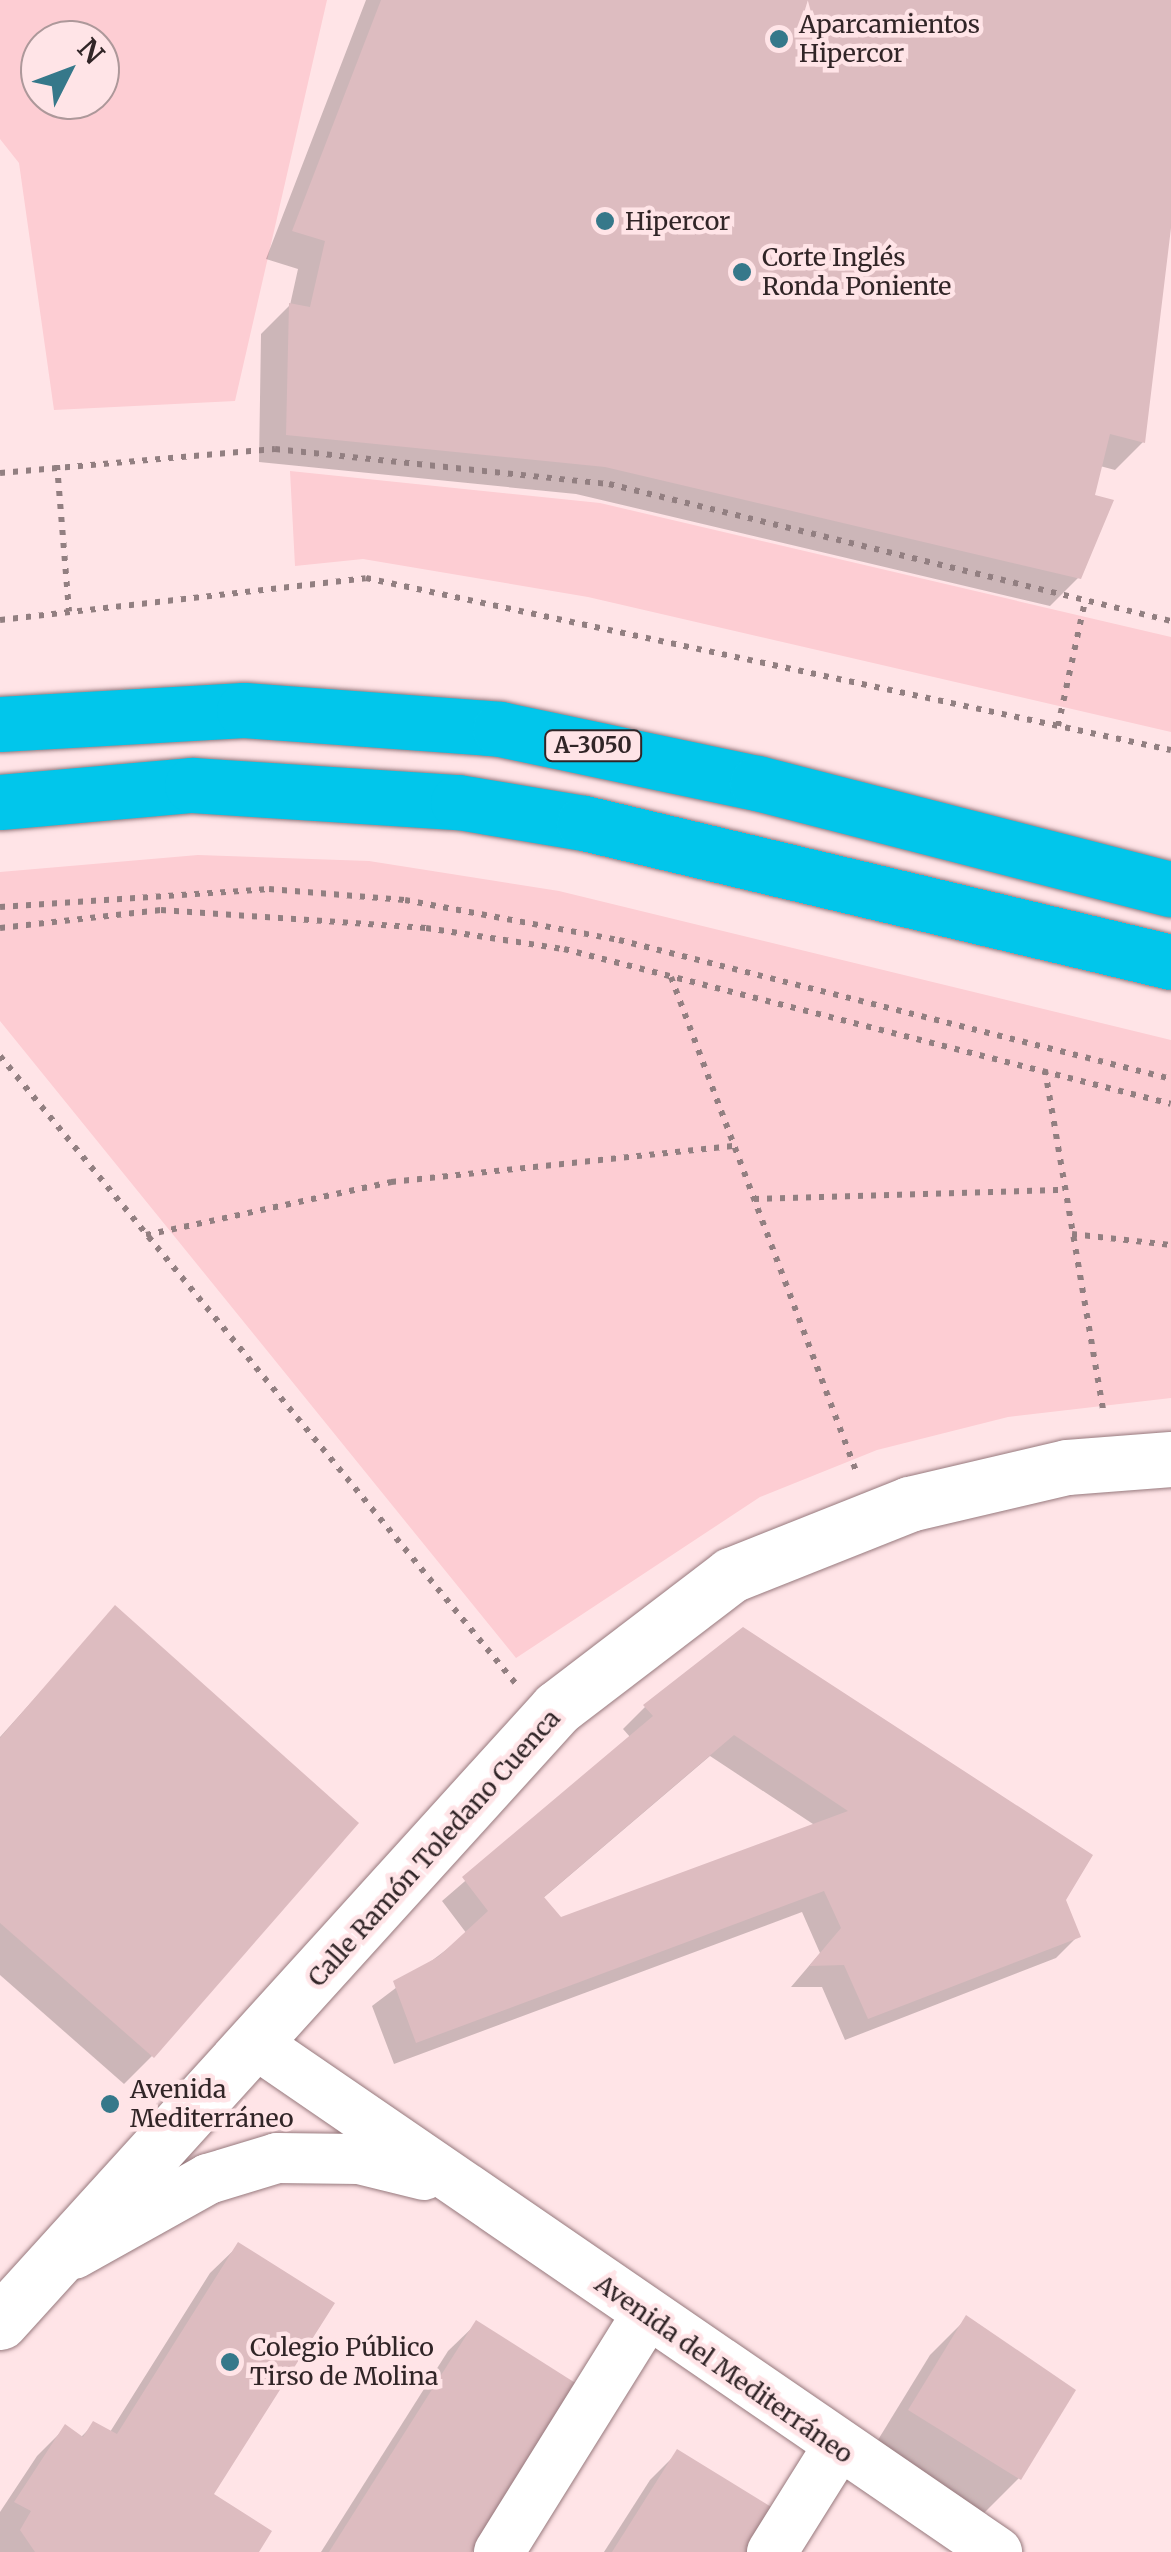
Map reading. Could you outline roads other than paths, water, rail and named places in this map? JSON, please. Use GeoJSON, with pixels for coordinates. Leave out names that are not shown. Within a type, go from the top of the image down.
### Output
{"type":"FeatureCollection","features":[{"type":"Feature","properties":{"kind":"highway","name":"A-3050"},"geometry":{"type":"LineString","coordinates":[[0,724],[225,710],[500,729],[740,778],[1171,889]]}},
{"type":"Feature","properties":{"kind":"highway"},"geometry":{"type":"LineString","coordinates":[[0,802],[192,785],[458,802],[584,823],[1171,962]]}},
{"type":"Feature","properties":{"kind":"highway"},"geometry":{"type":"LineString","coordinates":[[1056,935],[1171,973]]}},
{"type":"Feature","properties":{"kind":"main road","name":"Calle Ramón Toledano Cuenca"},"geometry":{"type":"LineString","coordinates":[[259,2046],[546,1720],[730,1576],[874,1518],[1067,1467],[1171,1459]]}},
{"type":"Feature","properties":{"kind":"main road","name":"Avenida del Mediterráneo"},"geometry":{"type":"LineString","coordinates":[[0,2322],[259,2046]]}},
{"type":"Feature","properties":{"kind":"street","name":"Avenida del Mediterráneo"},"geometry":{"type":"LineString","coordinates":[[259,2046],[838,2448],[997,2552]]}},
{"type":"Feature","properties":{"kind":"street","name":"Avenida del Mediterráneo"},"geometry":{"type":"LineString","coordinates":[[44,2273],[208,2179],[277,2158],[359,2159],[454,2182]]}},
{"type":"Feature","properties":{"kind":"street"},"geometry":{"type":"LineString","coordinates":[[499,2552],[646,2316]]}},
{"type":"Feature","properties":{"kind":"street"},"geometry":{"type":"LineString","coordinates":[[772,2552],[838,2448]]}},
{"type":"Feature","properties":{"kind":"place","name":"Aparcamientos Hipercor"},"geometry":{"type":"Point","coordinates":[779,39]}},
{"type":"Feature","properties":{"kind":"place","name":"Hipercor"},"geometry":{"type":"Point","coordinates":[605,221]}},
{"type":"Feature","properties":{"kind":"place","name":"Corte Inglés Ronda Poniente"},"geometry":{"type":"Point","coordinates":[742,272]}},
{"type":"Feature","properties":{"kind":"place","name":"Avenida Mediterráneo"},"geometry":{"type":"Point","coordinates":[110,2104]}},
{"type":"Feature","properties":{"kind":"place","name":"Colegio Público Tirso de Molina"},"geometry":{"type":"Point","coordinates":[230,2362]}}]}
